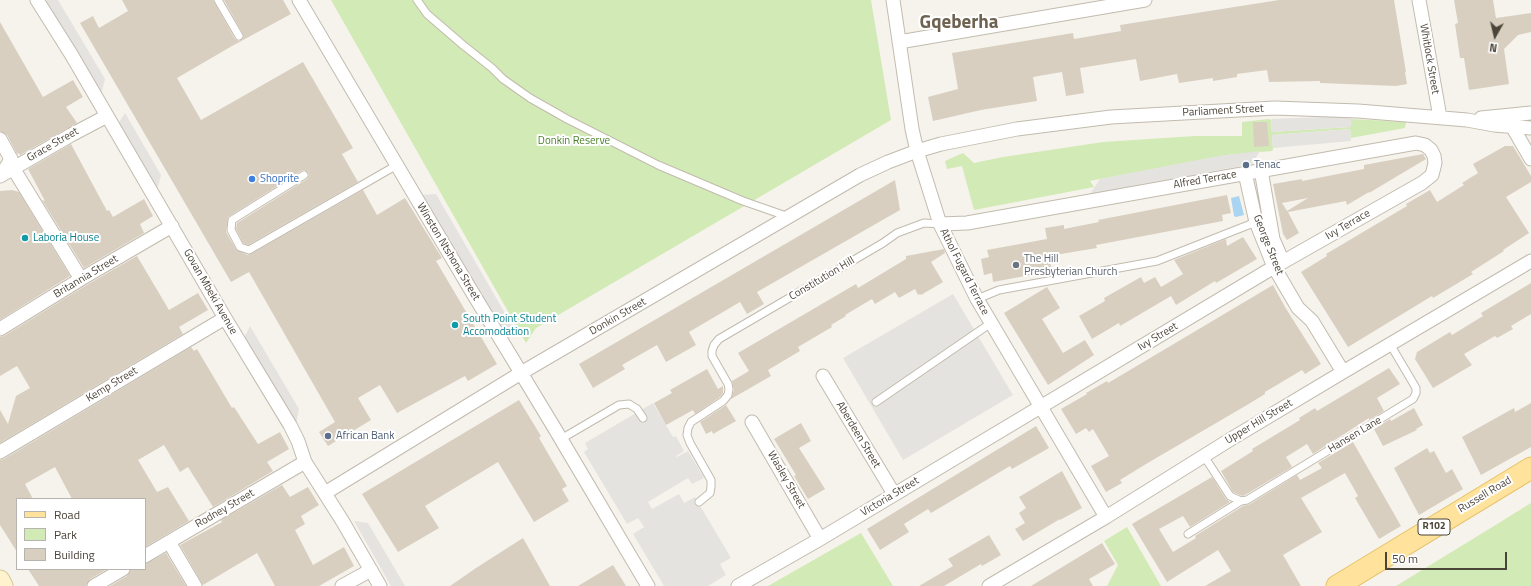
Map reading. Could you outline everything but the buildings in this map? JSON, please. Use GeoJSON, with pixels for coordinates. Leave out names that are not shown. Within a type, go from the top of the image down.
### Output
{"type":"FeatureCollection","features":[{"type":"Feature","properties":{"kind":"main road","name":"Russell Road"},"geometry":{"type":"LineString","coordinates":[[1337,586],[1531,468]]}},
{"type":"Feature","properties":{"kind":"street","name":"Govan Mbeki Avenue"},"geometry":{"type":"LineString","coordinates":[[37,0],[290,425],[298,440],[305,462],[380,586]]}},
{"type":"Feature","properties":{"kind":"street","name":"Winston Ntshona Street"},"geometry":{"type":"LineString","coordinates":[[299,0],[648,586]]}},
{"type":"Feature","properties":{"kind":"street","name":"Athol Fugard Terrace"},"geometry":{"type":"LineString","coordinates":[[893,0],[912,129],[940,224],[977,299],[1106,517]]}},
{"type":"Feature","properties":{"kind":"street"},"geometry":{"type":"LineString","coordinates":[[899,42],[1145,0]]}},
{"type":"Feature","properties":{"kind":"street","name":"Whitlock Street"},"geometry":{"type":"LineString","coordinates":[[1419,0],[1440,118]]}},
{"type":"Feature","properties":{"kind":"street","name":"Parliament Street"},"geometry":{"type":"LineString","coordinates":[[917,150],[1017,129],[1111,117],[1275,108],[1358,111],[1467,120],[1514,128],[1531,128]]}},
{"type":"Feature","properties":{"kind":"street"},"geometry":{"type":"LineString","coordinates":[[1467,120],[1531,113]]}},
{"type":"Feature","properties":{"kind":"street","name":"Grace Street"},"geometry":{"type":"LineString","coordinates":[[1,176],[70,135],[107,116]]}},
{"type":"Feature","properties":{"kind":"street"},"geometry":{"type":"LineString","coordinates":[[1514,128],[1531,159]]}},
{"type":"Feature","properties":{"kind":"street"},"geometry":{"type":"LineString","coordinates":[[0,139],[10,159],[1,176]]}},
{"type":"Feature","properties":{"kind":"street","name":"Alfred Terrace"},"geometry":{"type":"LineString","coordinates":[[940,224],[967,223],[1416,143],[1425,145],[1431,150],[1435,162],[1432,175],[1422,183]]}},
{"type":"Feature","properties":{"kind":"street","name":"Donkin Street"},"geometry":{"type":"LineString","coordinates":[[325,493],[521,373],[860,175],[917,150]]}},
{"type":"Feature","properties":{"kind":"street"},"geometry":{"type":"LineString","coordinates":[[13,168],[81,279]]}},
{"type":"Feature","properties":{"kind":"street","name":"George Street"},"geometry":{"type":"LineString","coordinates":[[1261,170],[1279,265]]}},
{"type":"Feature","properties":{"kind":"street","name":"George Street"},"geometry":{"type":"LineString","coordinates":[[1245,173],[1256,222],[1279,265],[1298,308],[1312,321],[1343,372]]}},
{"type":"Feature","properties":{"kind":"street","name":"Ivy Terrace"},"geometry":{"type":"LineString","coordinates":[[1279,265],[1422,183]]}},
{"type":"Feature","properties":{"kind":"street","name":"Britannia Street"},"geometry":{"type":"LineString","coordinates":[[0,329],[81,279],[172,226]]}},
{"type":"Feature","properties":{"kind":"street","name":"Upper Hill Street"},"geometry":{"type":"LineString","coordinates":[[990,586],[1343,372],[1531,261]]}},
{"type":"Feature","properties":{"kind":"street","name":"Ivy Street"},"geometry":{"type":"LineString","coordinates":[[1041,407],[1279,265]]}},
{"type":"Feature","properties":{"kind":"street","name":"Kemp Street"},"geometry":{"type":"LineString","coordinates":[[0,452],[225,318]]}},
{"type":"Feature","properties":{"kind":"street","name":"Aberdeen Street"},"geometry":{"type":"LineString","coordinates":[[823,376],[894,494]]}},
{"type":"Feature","properties":{"kind":"street","name":"Victoria Street"},"geometry":{"type":"LineString","coordinates":[[738,586],[820,539],[1041,407]]}},
{"type":"Feature","properties":{"kind":"street","name":"Wasley Street"},"geometry":{"type":"LineString","coordinates":[[752,422],[820,539]]}},
{"type":"Feature","properties":{"kind":"street","name":"Rodney Street"},"geometry":{"type":"LineString","coordinates":[[146,555],[305,462]]}},
{"type":"Feature","properties":{"kind":"street"},"geometry":{"type":"LineString","coordinates":[[168,542],[195,586]]}},
{"type":"Feature","properties":{"kind":"street"},"geometry":{"type":"LineString","coordinates":[[94,586],[121,570]]}},
{"type":"Feature","properties":{"kind":"street"},"geometry":{"type":"LineString","coordinates":[[342,586],[370,570]]}},
{"type":"Feature","properties":{"kind":"street"},"geometry":{"type":"LineString","coordinates":[[0,580],[3,586]]}},
{"type":"Feature","properties":{"kind":"lane"},"geometry":{"type":"LineString","coordinates":[[218,0],[239,36]]}},
{"type":"Feature","properties":{"kind":"lane"},"geometry":{"type":"LineString","coordinates":[[417,0],[427,14],[492,68],[503,79],[530,98],[567,119],[658,164],[743,201],[789,217]]}},
{"type":"Feature","properties":{"kind":"lane"},"geometry":{"type":"LineString","coordinates":[[304,175],[232,220],[231,230],[240,247],[249,250],[397,165]]}},
{"type":"Feature","properties":{"kind":"lane"},"geometry":{"type":"LineString","coordinates":[[977,299],[1000,290],[1157,261],[1256,222]]}},
{"type":"Feature","properties":{"kind":"lane","name":"Constitution Hill"},"geometry":{"type":"LineString","coordinates":[[699,502],[710,493],[711,480],[690,443],[687,435],[688,428],[691,422],[723,401],[728,395],[729,389],[728,384],[712,356],[714,345],[719,340],[883,243],[897,233],[924,223],[940,224]]}},
{"type":"Feature","properties":{"kind":"lane"},"geometry":{"type":"LineString","coordinates":[[876,402],[991,323]]}},
{"type":"Feature","properties":{"kind":"lane","name":"Hansen Lane"},"geometry":{"type":"LineString","coordinates":[[1188,534],[1241,501],[1247,500],[1413,399],[1416,393],[1416,388],[1390,344]]}},
{"type":"Feature","properties":{"kind":"lane"},"geometry":{"type":"LineString","coordinates":[[561,439],[619,405],[629,404],[637,409],[643,418]]}},
{"type":"Feature","properties":{"kind":"lane"},"geometry":{"type":"LineString","coordinates":[[1204,456],[1230,496],[1241,501]]}},
{"type":"Feature","properties":{"kind":"green space","name":"Donkin Reserve"},"geometry":{"type":"Polygon","coordinates":[[[331,0],[871,0],[891,120],[536,328],[526,343],[331,0]]]}},
{"type":"Feature","properties":{"kind":"green space"},"geometry":{"type":"Polygon","coordinates":[[[1268,119],[1271,120],[1272,132],[1350,127],[1351,119],[1406,122],[1405,128],[1351,138],[1350,129],[1272,135],[1272,151],[1227,155],[1090,181],[1094,187],[974,210],[962,166],[947,169],[945,161],[963,153],[974,163],[1003,157],[1103,142],[1195,136],[1242,136],[1242,122],[1268,119]]]}},
{"type":"Feature","properties":{"kind":"green space"},"geometry":{"type":"Polygon","coordinates":[[[1531,503],[1531,586],[1396,586],[1494,526],[1531,503]]]}},
{"type":"Feature","properties":{"kind":"green space"},"geometry":{"type":"Polygon","coordinates":[[[1127,527],[1161,586],[1107,586],[1118,565],[1104,541],[1127,527]]]}},
{"type":"Feature","properties":{"kind":"green space"},"geometry":{"type":"Polygon","coordinates":[[[861,533],[893,586],[768,586],[861,533]]]}},
{"type":"Feature","properties":{"kind":"shaded area"},"geometry":{"type":"Polygon","coordinates":[[[47,0],[58,0],[105,79],[101,95],[47,2],[47,0]]]}},
{"type":"Feature","properties":{"kind":"shaded area"},"geometry":{"type":"Polygon","coordinates":[[[125,113],[161,175],[157,191],[118,124],[125,113]]]}},
{"type":"Feature","properties":{"kind":"shaded area"},"geometry":{"type":"Polygon","coordinates":[[[1351,116],[1351,127],[1272,132],[1271,119],[1351,116]]]}},
{"type":"Feature","properties":{"kind":"shaded area"},"geometry":{"type":"Polygon","coordinates":[[[1350,129],[1351,141],[1273,148],[1272,135],[1350,129]]]}},
{"type":"Feature","properties":{"kind":"shaded area"},"geometry":{"type":"Polygon","coordinates":[[[1260,151],[1252,164],[1090,194],[1100,179],[1219,156],[1260,151]]]}},
{"type":"Feature","properties":{"kind":"shaded area"},"geometry":{"type":"Polygon","coordinates":[[[436,194],[513,327],[499,327],[420,195],[436,194]]]}},
{"type":"Feature","properties":{"kind":"shaded area"},"geometry":{"type":"Polygon","coordinates":[[[953,294],[1013,395],[903,460],[843,358],[953,294]]]}},
{"type":"Feature","properties":{"kind":"shaded area"},"geometry":{"type":"Polygon","coordinates":[[[250,326],[299,409],[296,425],[244,338],[250,326]]]}},
{"type":"Feature","properties":{"kind":"shaded area"},"geometry":{"type":"Polygon","coordinates":[[[653,403],[673,437],[676,436],[684,451],[676,456],[677,457],[688,451],[704,478],[692,484],[688,478],[648,502],[652,509],[679,494],[684,503],[695,497],[731,558],[720,564],[726,575],[708,586],[664,586],[633,534],[644,527],[638,518],[627,524],[584,452],[588,449],[585,443],[653,403]]]}},
{"type":"Feature","properties":{"kind":"shaded area"},"geometry":{"type":"Polygon","coordinates":[[[354,521],[368,523],[405,586],[391,586],[354,521]]]}},
{"type":"Feature","properties":{"kind":"water"},"geometry":{"type":"Polygon","coordinates":[[[1239,196],[1244,215],[1236,217],[1234,216],[1231,198],[1239,196]]]}},
{"type":"Feature","properties":{"kind":"place","name":"Tenac"},"geometry":{"type":"Point","coordinates":[1246,165]}},
{"type":"Feature","properties":{"kind":"place","name":"Shoprite"},"geometry":{"type":"Point","coordinates":[252,179]}},
{"type":"Feature","properties":{"kind":"place","name":"Laboria House"},"geometry":{"type":"Point","coordinates":[25,238]}},
{"type":"Feature","properties":{"kind":"place","name":"The Hill Presbyterian Church"},"geometry":{"type":"Point","coordinates":[1016,265]}},
{"type":"Feature","properties":{"kind":"place","name":"South Point Student Accomodation"},"geometry":{"type":"Point","coordinates":[455,325]}},
{"type":"Feature","properties":{"kind":"place","name":"African Bank"},"geometry":{"type":"Point","coordinates":[328,436]}},
{"type":"Feature","properties":{"kind":"district","name":"Gqeberha"},"geometry":{"type":"Point","coordinates":[959,23]}}]}
